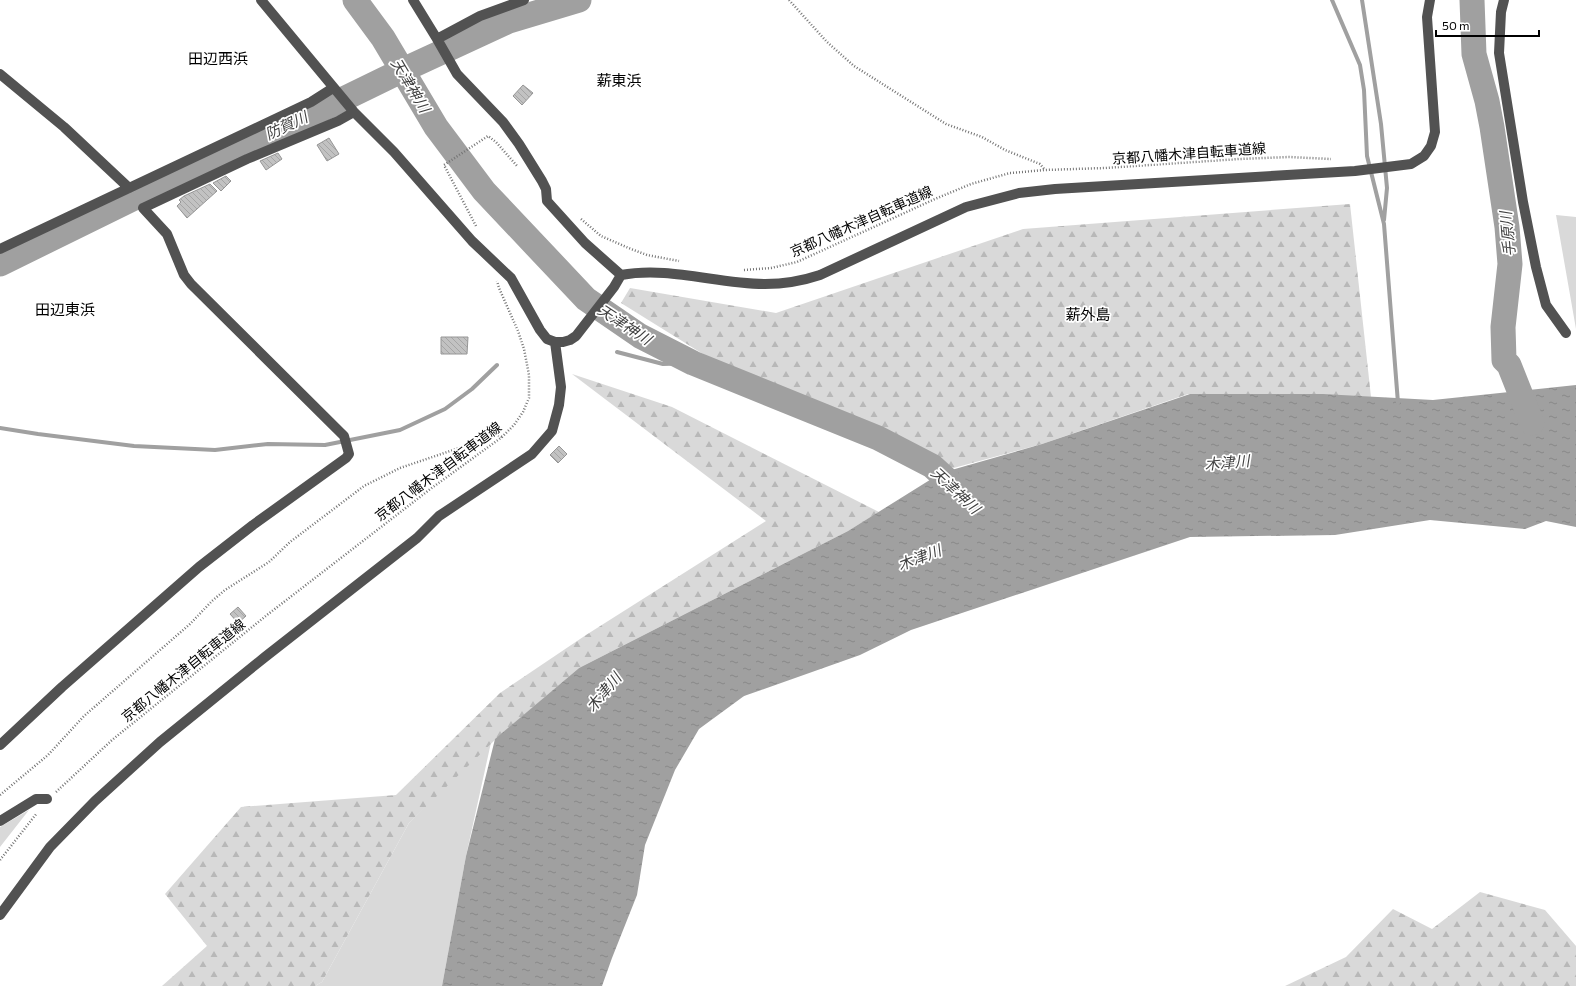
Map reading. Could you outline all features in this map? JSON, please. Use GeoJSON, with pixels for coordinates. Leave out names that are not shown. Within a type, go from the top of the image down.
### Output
{"type":"FeatureCollection","features":[{"type":"Feature","properties":{"kind":"street"},"geometry":{"type":"LineString","coordinates":[[261,0],[354,112],[394,152],[472,240],[511,278],[540,330],[547,339],[555,342],[570,340],[582,330],[614,287],[621,275]]}},
{"type":"Feature","properties":{"kind":"street"},"geometry":{"type":"LineString","coordinates":[[413,0],[457,74],[503,122],[519,144],[542,180],[546,189],[547,200],[585,243],[621,275]]}},
{"type":"Feature","properties":{"kind":"street"},"geometry":{"type":"LineString","coordinates":[[437,39],[480,16],[524,0]]}},
{"type":"Feature","properties":{"kind":"street"},"geometry":{"type":"LineString","coordinates":[[621,275],[639,272],[708,277],[750,284],[801,281],[841,266],[966,207],[1019,193],[1063,188],[1355,171],[1411,164],[1424,156],[1431,146],[1435,132],[1427,17],[1430,0]]}},
{"type":"Feature","properties":{"kind":"street"},"geometry":{"type":"LineString","coordinates":[[1504,0],[1501,12],[1499,53],[1536,267],[1546,305],[1566,333]]}},
{"type":"Feature","properties":{"kind":"street"},"geometry":{"type":"LineString","coordinates":[[0,74],[64,127],[129,188]]}},
{"type":"Feature","properties":{"kind":"street"},"geometry":{"type":"LineString","coordinates":[[0,249],[311,102],[333,88]]}},
{"type":"Feature","properties":{"kind":"street"},"geometry":{"type":"LineString","coordinates":[[0,745],[62,687],[199,567],[253,525],[346,458],[349,454],[344,436],[191,284],[184,275],[167,234],[143,208],[247,159],[338,121],[354,112]]}},
{"type":"Feature","properties":{"kind":"street"},"geometry":{"type":"LineString","coordinates":[[0,915],[50,847],[95,801],[160,742],[264,657],[417,538],[439,516],[532,454],[552,431],[559,405],[561,387],[555,342]]}},
{"type":"Feature","properties":{"kind":"street"},"geometry":{"type":"LineString","coordinates":[[0,821],[36,799],[48,799]]}},
{"type":"Feature","properties":{"kind":"path"},"geometry":{"type":"LineString","coordinates":[[789,0],[827,42],[854,66],[946,124],[982,137],[1005,150],[1040,164],[1045,170]]}},
{"type":"Feature","properties":{"kind":"path"},"geometry":{"type":"LineString","coordinates":[[478,231],[444,166],[488,136],[522,171]]}},
{"type":"Feature","properties":{"kind":"path","name":"京都八幡木津自転車道線"},"geometry":{"type":"LineString","coordinates":[[742,270],[771,268],[797,262],[934,199],[971,184],[1010,173],[1289,157],[1336,160]]}},
{"type":"Feature","properties":{"kind":"path"},"geometry":{"type":"LineString","coordinates":[[579,218],[601,236],[631,249],[647,255],[683,262]]}},
{"type":"Feature","properties":{"kind":"path","name":"京都八幡木津自転車道線"},"geometry":{"type":"LineString","coordinates":[[0,860],[48,799],[112,740],[267,615],[429,490],[502,437],[514,425],[523,412],[529,398],[529,375],[524,349],[518,331],[498,288],[497,281]]}},
{"type":"Feature","properties":{"kind":"path"},"geometry":{"type":"LineString","coordinates":[[0,795],[48,755],[84,716],[190,624],[212,601],[225,590],[269,562],[290,542],[364,486],[400,468],[459,448],[493,432],[502,437]]}},
{"type":"Feature","properties":{"kind":"green space"},"geometry":{"type":"Polygon","coordinates":[[[1350,204],[1371,397],[1188,394],[1042,444],[939,472],[878,438],[711,359],[621,303],[630,288],[776,313],[1023,229],[1350,204]]]}},
{"type":"Feature","properties":{"kind":"green space"},"geometry":{"type":"Polygon","coordinates":[[[1556,215],[1576,217],[1576,329],[1556,215]]]}},
{"type":"Feature","properties":{"kind":"green space"},"geometry":{"type":"Polygon","coordinates":[[[572,374],[672,407],[879,512],[848,531],[579,668],[497,738],[409,823],[322,982],[315,986],[162,986],[207,946],[165,894],[241,807],[396,795],[500,693],[586,635],[766,521],[572,374]]]}},
{"type":"Feature","properties":{"kind":"green space"},"geometry":{"type":"Polygon","coordinates":[[[492,738],[466,856],[442,986],[315,986],[322,982],[409,823],[492,738]]]}},
{"type":"Feature","properties":{"kind":"green space"},"geometry":{"type":"Polygon","coordinates":[[[29,810],[0,847],[0,827],[29,810]]]}},
{"type":"Feature","properties":{"kind":"green space"},"geometry":{"type":"Polygon","coordinates":[[[1480,892],[1545,910],[1576,946],[1576,986],[1285,986],[1346,957],[1393,909],[1432,929],[1480,892]]]}},
{"type":"Feature","properties":{"kind":"water","name":"木津川"},"geometry":{"type":"Polygon","coordinates":[[[1576,385],[1576,527],[1546,521],[1525,529],[1430,520],[1335,535],[1190,537],[911,630],[860,655],[744,696],[699,729],[675,770],[645,845],[637,895],[602,986],[442,986],[466,856],[495,739],[579,668],[848,531],[941,473],[1042,444],[1190,394],[1323,394],[1433,400],[1576,385]]]}},
{"type":"Feature","properties":{"kind":"building"},"geometry":{"type":"Polygon","coordinates":[[[523,85],[533,93],[522,105],[513,96],[523,85]]]}},
{"type":"Feature","properties":{"kind":"building"},"geometry":{"type":"Polygon","coordinates":[[[329,138],[339,154],[327,161],[317,145],[329,138]]]}},
{"type":"Feature","properties":{"kind":"building"},"geometry":{"type":"Polygon","coordinates":[[[278,153],[282,159],[266,170],[260,161],[278,153]]]}},
{"type":"Feature","properties":{"kind":"building"},"geometry":{"type":"Polygon","coordinates":[[[226,176],[231,181],[221,191],[213,183],[226,176]]]}},
{"type":"Feature","properties":{"kind":"building"},"geometry":{"type":"Polygon","coordinates":[[[210,184],[217,191],[187,218],[177,206],[181,202],[179,200],[184,196],[210,184]]]}},
{"type":"Feature","properties":{"kind":"building"},"geometry":{"type":"Polygon","coordinates":[[[441,337],[468,337],[467,354],[441,354],[441,337]]]}},
{"type":"Feature","properties":{"kind":"building"},"geometry":{"type":"Polygon","coordinates":[[[559,446],[567,454],[558,463],[550,455],[559,446]]]}},
{"type":"Feature","properties":{"kind":"building"},"geometry":{"type":"Polygon","coordinates":[[[238,607],[246,616],[238,623],[230,614],[238,607]]]}},
{"type":"Feature","properties":{"kind":"waterway","name":"天津神川"},"geometry":{"type":"LineString","coordinates":[[355,0],[383,38],[436,127],[484,191],[586,299],[640,336],[693,363],[878,438],[932,466],[965,496]]}},
{"type":"Feature","properties":{"kind":"waterway","name":"防賀川"},"geometry":{"type":"LineString","coordinates":[[0,264],[240,146],[323,109],[509,21],[579,0]]}},
{"type":"Feature","properties":{"kind":"waterway"},"geometry":{"type":"LineString","coordinates":[[1332,0],[1360,65],[1364,90],[1367,156],[1384,224],[1398,403]]}},
{"type":"Feature","properties":{"kind":"waterway"},"geometry":{"type":"LineString","coordinates":[[1362,0],[1381,124],[1387,188],[1384,220]]}},
{"type":"Feature","properties":{"kind":"waterway","name":"手原川"},"geometry":{"type":"LineString","coordinates":[[1472,0],[1474,54],[1487,101],[1492,127],[1507,227],[1510,264],[1503,327],[1504,360],[1509,365],[1532,423]]}},
{"type":"Feature","properties":{"kind":"waterway"},"geometry":{"type":"LineString","coordinates":[[617,352],[663,364],[693,363]]}},
{"type":"Feature","properties":{"kind":"waterway"},"geometry":{"type":"LineString","coordinates":[[0,428],[134,446],[215,450],[268,444],[325,445],[400,430],[445,409],[472,389],[497,365]]}},
{"type":"Feature","properties":{"kind":"district","name":"田辺西浜"},"geometry":{"type":"Point","coordinates":[218,58]}},
{"type":"Feature","properties":{"kind":"district","name":"薪東浜"},"geometry":{"type":"Point","coordinates":[619,80]}},
{"type":"Feature","properties":{"kind":"district","name":"田辺東浜"},"geometry":{"type":"Point","coordinates":[65,309]}},
{"type":"Feature","properties":{"kind":"district","name":"薪外島"},"geometry":{"type":"Point","coordinates":[1088,314]}}]}
